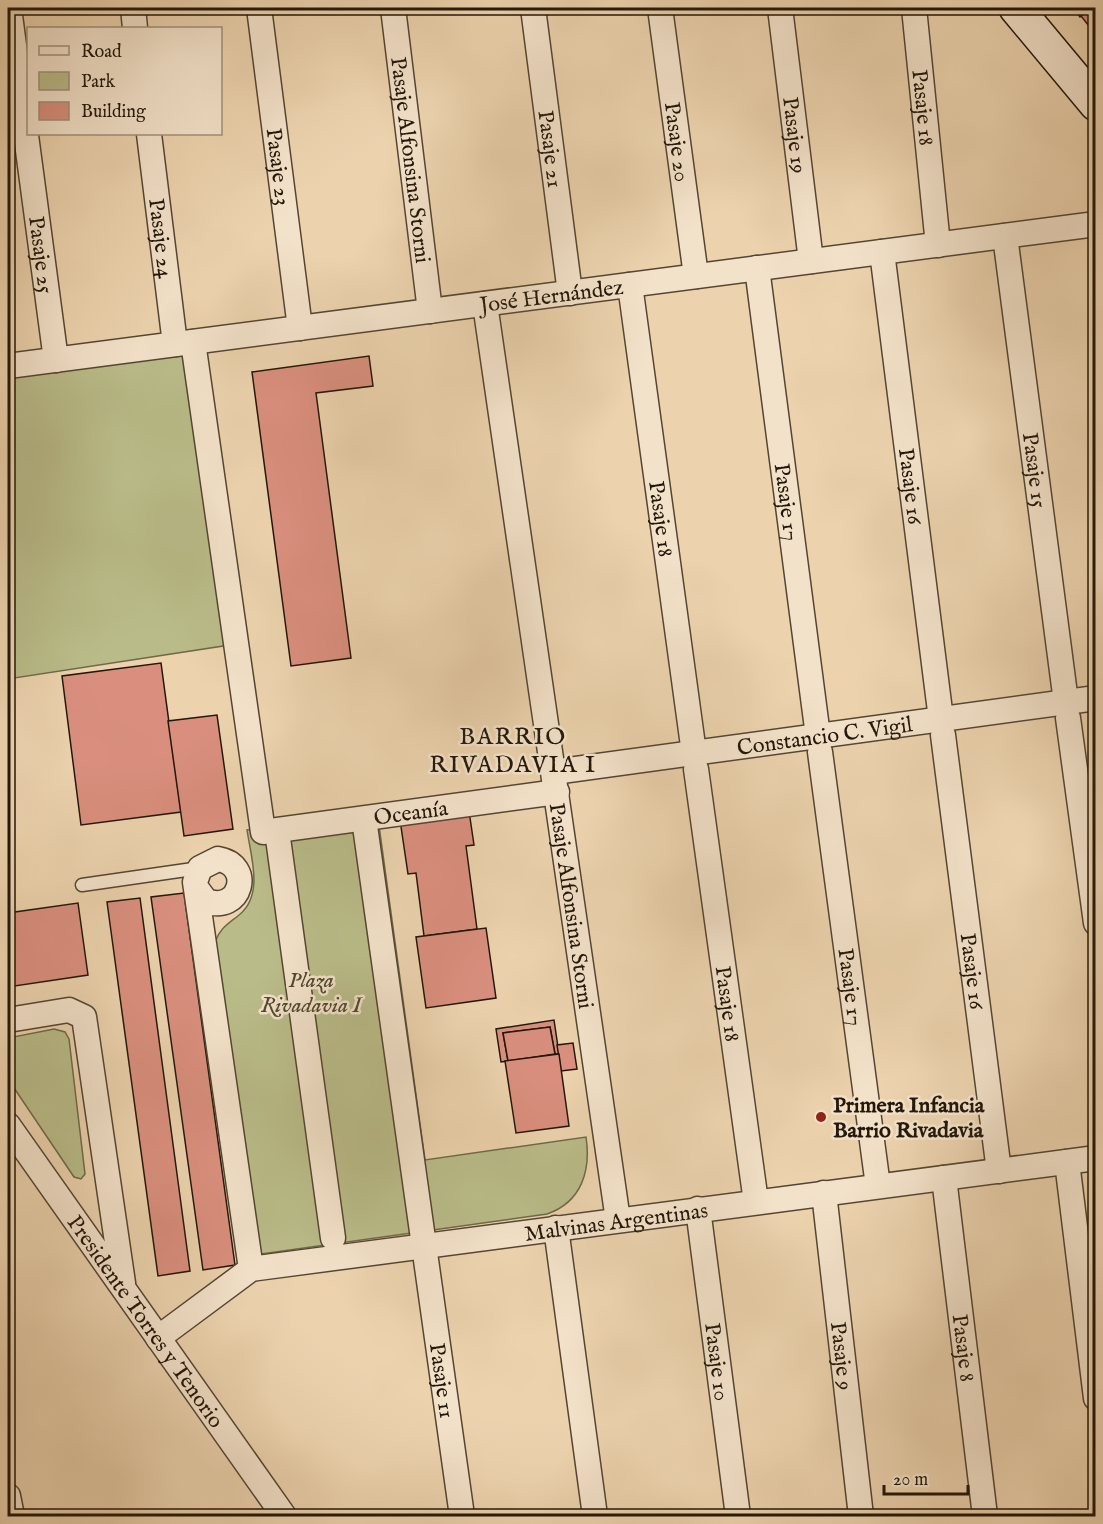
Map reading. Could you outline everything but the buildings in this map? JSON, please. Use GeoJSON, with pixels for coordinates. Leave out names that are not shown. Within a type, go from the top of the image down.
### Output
{"type":"FeatureCollection","features":[{"type":"Feature","properties":{"kind":"street","name":"Pasaje 25"},"geometry":{"type":"LineString","coordinates":[[9,8],[56,360]]}},
{"type":"Feature","properties":{"kind":"street"},"geometry":{"type":"LineString","coordinates":[[133,8],[135,27]]}},
{"type":"Feature","properties":{"kind":"street","name":"Pasaje 23"},"geometry":{"type":"LineString","coordinates":[[259,8],[300,328]]}},
{"type":"Feature","properties":{"kind":"street","name":"Pasaje Alfonsina Storni"},"geometry":{"type":"LineString","coordinates":[[393,8],[430,311]]}},
{"type":"Feature","properties":{"kind":"street","name":"Pasaje 21"},"geometry":{"type":"LineString","coordinates":[[533,8],[570,293]]}},
{"type":"Feature","properties":{"kind":"street","name":"Pasaje 20"},"geometry":{"type":"LineString","coordinates":[[660,8],[696,276]]}},
{"type":"Feature","properties":{"kind":"street","name":"Pasaje 19"},"geometry":{"type":"LineString","coordinates":[[780,8],[811,261]]}},
{"type":"Feature","properties":{"kind":"street","name":"Pasaje 18"},"geometry":{"type":"LineString","coordinates":[[914,8],[938,245]]}},
{"type":"Feature","properties":{"kind":"street"},"geometry":{"type":"LineString","coordinates":[[1016,8],[1095,104]]}},
{"type":"Feature","properties":{"kind":"street","name":"Pasaje 24"},"geometry":{"type":"LineString","coordinates":[[149,135],[270,832],[333,1238]]}},
{"type":"Feature","properties":{"kind":"street","name":"José Hernández"},"geometry":{"type":"LineString","coordinates":[[8,366],[1095,224]]}},
{"type":"Feature","properties":{"kind":"street","name":"Pasaje 15"},"geometry":{"type":"LineString","coordinates":[[1005,236],[1095,923]]}},
{"type":"Feature","properties":{"kind":"street","name":"Pasaje 16"},"geometry":{"type":"LineString","coordinates":[[882,252],[999,1171]]}},
{"type":"Feature","properties":{"kind":"street","name":"Pasaje 17"},"geometry":{"type":"LineString","coordinates":[[756,268],[878,1186]]}},
{"type":"Feature","properties":{"kind":"street","name":"Pasaje 18"},"geometry":{"type":"LineString","coordinates":[[630,285],[756,1202]]}},
{"type":"Feature","properties":{"kind":"street","name":"Pasaje Alfonsina Storni"},"geometry":{"type":"LineString","coordinates":[[485,304],[618,1220]]}},
{"type":"Feature","properties":{"kind":"street","name":"Constancio C. Vigil"},"geometry":{"type":"LineString","coordinates":[[555,782],[1067,710],[1095,698]]}},
{"type":"Feature","properties":{"kind":"street","name":"Oceanía"},"geometry":{"type":"LineString","coordinates":[[270,832],[364,819],[555,782]]}},
{"type":"Feature","properties":{"kind":"street","name":"Pasaje 11"},"geometry":{"type":"LineString","coordinates":[[364,819],[462,1516]]}},
{"type":"Feature","properties":{"kind":"street"},"geometry":{"type":"LineString","coordinates":[[198,879],[218,859],[225,860],[236,869],[240,882],[238,890],[213,916],[203,935]]}},
{"type":"Feature","properties":{"kind":"street"},"geometry":{"type":"LineString","coordinates":[[198,879],[206,901],[213,903],[228,901]]}},
{"type":"Feature","properties":{"kind":"street"},"geometry":{"type":"LineString","coordinates":[[198,879],[203,935],[251,1269]]}},
{"type":"Feature","properties":{"kind":"street"},"geometry":{"type":"LineString","coordinates":[[8,1020],[69,1010],[84,1017],[124,1289]]}},
{"type":"Feature","properties":{"kind":"street","name":"Presidente Torres y Tenorio"},"geometry":{"type":"LineString","coordinates":[[8,1125],[284,1516]]}},
{"type":"Feature","properties":{"kind":"street","name":"Malvinas Argentinas"},"geometry":{"type":"LineString","coordinates":[[158,1338],[251,1269],[1095,1158]]}},
{"type":"Feature","properties":{"kind":"street"},"geometry":{"type":"LineString","coordinates":[[1067,1162],[1095,1398]]}},
{"type":"Feature","properties":{"kind":"street","name":"Pasaje 8"},"geometry":{"type":"LineString","coordinates":[[944,1178],[986,1516]]}},
{"type":"Feature","properties":{"kind":"street","name":"Pasaje 9"},"geometry":{"type":"LineString","coordinates":[[824,1193],[861,1516]]}},
{"type":"Feature","properties":{"kind":"street","name":"Pasaje 10"},"geometry":{"type":"LineString","coordinates":[[698,1209],[738,1516]]}},
{"type":"Feature","properties":{"kind":"street"},"geometry":{"type":"LineString","coordinates":[[556,1228],[595,1516]]}},
{"type":"Feature","properties":{"kind":"street"},"geometry":{"type":"LineString","coordinates":[[8,1496],[12,1516]]}},
{"type":"Feature","properties":{"kind":"lane"},"geometry":{"type":"LineString","coordinates":[[82,885],[198,879]]}},
{"type":"Feature","properties":{"kind":"green space"},"geometry":{"type":"Polygon","coordinates":[[[193,342],[236,644],[8,679],[8,366],[193,342]]]}},
{"type":"Feature","properties":{"kind":"green space","name":"Plaza Rivadavia I"},"geometry":{"type":"Polygon","coordinates":[[[377,811],[425,1160],[586,1137],[585,1173],[582,1183],[569,1202],[547,1214],[261,1254],[258,1252],[215,942],[222,930],[247,907],[251,897],[254,875],[247,830],[377,811]]]}},
{"type":"Feature","properties":{"kind":"green space"},"geometry":{"type":"Polygon","coordinates":[[[54,1029],[65,1032],[69,1039],[85,1174],[81,1179],[74,1177],[8,1079],[8,1038],[54,1029]]]}},
{"type":"Feature","properties":{"kind":"place","name":"Primera Infancia Barrio Rivadavia"},"geometry":{"type":"Point","coordinates":[821,1117]}},
{"type":"Feature","properties":{"kind":"district","name":"BARRIO RIVADAVIA I"},"geometry":{"type":"Point","coordinates":[513,750]}}]}
